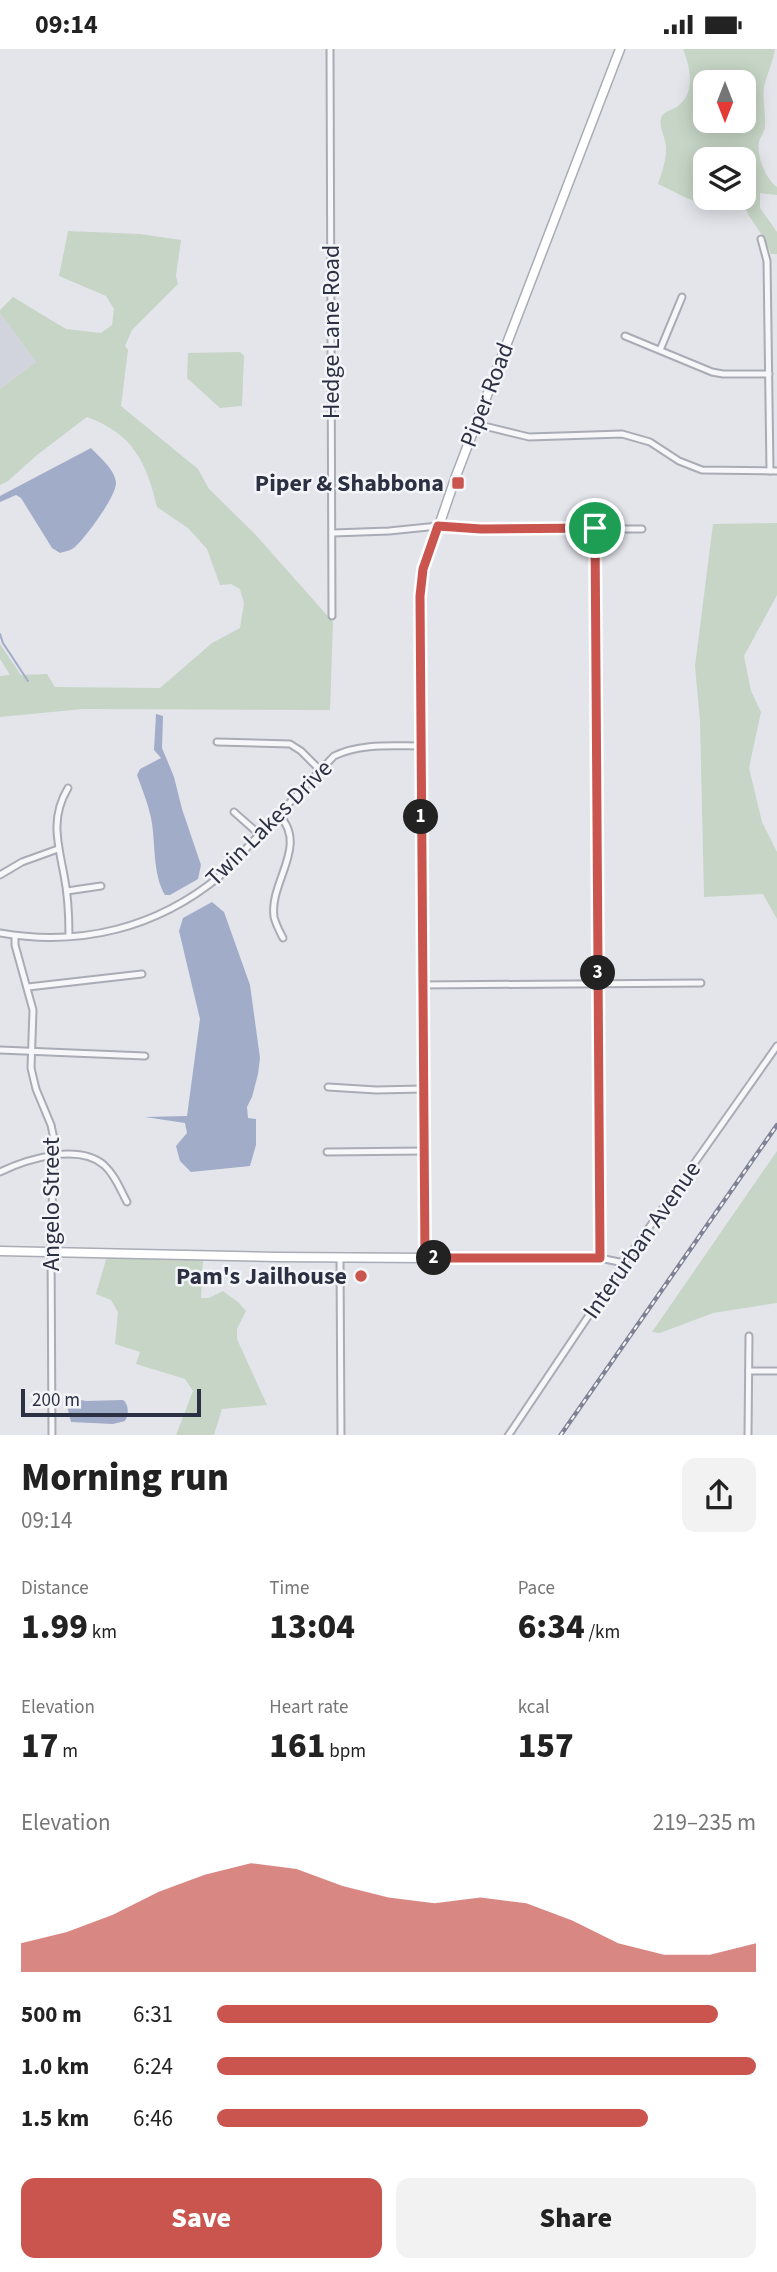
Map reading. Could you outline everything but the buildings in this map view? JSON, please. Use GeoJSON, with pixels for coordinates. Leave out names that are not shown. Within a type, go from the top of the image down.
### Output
{"type":"FeatureCollection","features":[{"type":"Feature","properties":{"kind":"street","name":"Hedge Lane Road"},"geometry":{"type":"LineString","coordinates":[[330,49],[332,616]]}},
{"type":"Feature","properties":{"kind":"street","name":"Piper Road"},"geometry":{"type":"LineString","coordinates":[[425,1258],[420,588],[423,569],[620,49]]}},
{"type":"Feature","properties":{"kind":"street"},"geometry":{"type":"LineString","coordinates":[[761,239],[768,261],[770,471]]}},
{"type":"Feature","properties":{"kind":"street"},"geometry":{"type":"LineString","coordinates":[[660,350],[682,297]]}},
{"type":"Feature","properties":{"kind":"street"},"geometry":{"type":"LineString","coordinates":[[625,336],[712,372],[769,374]]}},
{"type":"Feature","properties":{"kind":"street"},"geometry":{"type":"LineString","coordinates":[[476,424],[529,437],[613,433],[632,435],[650,442],[688,466],[702,470],[777,471]]}},
{"type":"Feature","properties":{"kind":"street"},"geometry":{"type":"LineString","coordinates":[[333,533],[438,526],[481,529],[642,530]]}},
{"type":"Feature","properties":{"kind":"street"},"geometry":{"type":"LineString","coordinates":[[595,528],[600,1258]]}},
{"type":"Feature","properties":{"kind":"street"},"geometry":{"type":"LineString","coordinates":[[217,743],[294,743],[320,770]]}},
{"type":"Feature","properties":{"kind":"street","name":"Twin Lakes Drive"},"geometry":{"type":"LineString","coordinates":[[0,933],[15,936],[69,936],[101,933],[127,928],[175,909],[220,876],[334,756],[349,750],[421,746]]}},
{"type":"Feature","properties":{"kind":"street"},"geometry":{"type":"LineString","coordinates":[[68,789],[58,811],[56,830],[67,891],[69,936]]}},
{"type":"Feature","properties":{"kind":"street"},"geometry":{"type":"LineString","coordinates":[[234,812],[260,835]]}},
{"type":"Feature","properties":{"kind":"street"},"geometry":{"type":"LineString","coordinates":[[279,815],[289,827],[291,839],[274,915],[283,938]]}},
{"type":"Feature","properties":{"kind":"street"},"geometry":{"type":"LineString","coordinates":[[0,875],[22,862],[58,849]]}},
{"type":"Feature","properties":{"kind":"street"},"geometry":{"type":"LineString","coordinates":[[67,891],[101,886]]}},
{"type":"Feature","properties":{"kind":"street","name":"Angelo Street"},"geometry":{"type":"LineString","coordinates":[[15,936],[15,946],[28,987],[33,1018],[31,1052],[34,1079],[53,1132],[52,1435]]}},
{"type":"Feature","properties":{"kind":"street"},"geometry":{"type":"LineString","coordinates":[[28,987],[142,974]]}},
{"type":"Feature","properties":{"kind":"street"},"geometry":{"type":"LineString","coordinates":[[422,985],[701,982]]}},
{"type":"Feature","properties":{"kind":"street","name":"Interurban Avenue"},"geometry":{"type":"LineString","coordinates":[[509,1435],[624,1263],[777,1046]]}},
{"type":"Feature","properties":{"kind":"street"},"geometry":{"type":"LineString","coordinates":[[0,1050],[145,1056]]}},
{"type":"Feature","properties":{"kind":"street"},"geometry":{"type":"LineString","coordinates":[[328,1087],[423,1089]]}},
{"type":"Feature","properties":{"kind":"street"},"geometry":{"type":"LineString","coordinates":[[327,1152],[424,1151]]}},
{"type":"Feature","properties":{"kind":"street"},"geometry":{"type":"LineString","coordinates":[[0,1172],[54,1155],[86,1156],[96,1159],[113,1174],[127,1202]]}},
{"type":"Feature","properties":{"kind":"street"},"geometry":{"type":"LineString","coordinates":[[0,1251],[340,1258],[600,1258],[624,1263]]}},
{"type":"Feature","properties":{"kind":"street"},"geometry":{"type":"LineString","coordinates":[[340,1258],[341,1435]]}},
{"type":"Feature","properties":{"kind":"street"},"geometry":{"type":"LineString","coordinates":[[748,1435],[749,1336]]}},
{"type":"Feature","properties":{"kind":"street"},"geometry":{"type":"LineString","coordinates":[[748,1371],[777,1371]]}},
{"type":"Feature","properties":{"kind":"shaded area"},"geometry":{"type":"Polygon","coordinates":[[[0,313],[36,362],[0,389],[0,313]]]}},
{"type":"Feature","properties":{"kind":"green space"},"geometry":{"type":"Polygon","coordinates":[[[683,49],[775,49],[764,87],[765,126],[758,147],[766,173],[777,187],[777,195],[760,193],[760,208],[777,232],[777,254],[771,254],[746,210],[756,210],[756,147],[693,147],[693,200],[658,184],[666,151],[661,118],[684,101],[689,87],[689,71],[683,49]]]}},
{"type":"Feature","properties":{"kind":"green space"},"geometry":{"type":"Polygon","coordinates":[[[68,231],[140,234],[181,240],[176,276],[178,284],[132,330],[125,346],[128,350],[121,406],[198,469],[209,489],[254,533],[333,622],[330,710],[83,709],[0,717],[0,676],[10,675],[0,659],[0,644],[21,675],[47,674],[55,687],[160,688],[212,643],[240,628],[244,603],[240,589],[231,584],[220,585],[207,549],[188,528],[157,507],[148,476],[135,451],[116,432],[103,424],[87,417],[0,485],[0,389],[36,362],[0,310],[13,297],[66,329],[101,333],[112,325],[114,309],[106,296],[59,276],[68,231]]]}},
{"type":"Feature","properties":{"kind":"green space"},"geometry":{"type":"Polygon","coordinates":[[[240,352],[244,356],[242,406],[220,408],[187,378],[188,353],[240,352]]]}},
{"type":"Feature","properties":{"kind":"green space"},"geometry":{"type":"Polygon","coordinates":[[[777,523],[777,595],[744,656],[751,691],[761,712],[749,768],[762,822],[777,852],[777,919],[763,894],[704,897],[700,720],[695,666],[713,524],[777,523]]]}},
{"type":"Feature","properties":{"kind":"green space"},"geometry":{"type":"Polygon","coordinates":[[[777,1151],[777,1303],[713,1313],[660,1333],[652,1332],[777,1151]]]}},
{"type":"Feature","properties":{"kind":"green space"},"geometry":{"type":"Polygon","coordinates":[[[107,1256],[203,1260],[201,1298],[209,1298],[223,1291],[246,1311],[237,1329],[237,1339],[267,1405],[222,1409],[214,1435],[176,1435],[193,1391],[185,1379],[136,1364],[140,1352],[115,1344],[118,1312],[111,1300],[96,1294],[107,1256]]]}},
{"type":"Feature","properties":{"kind":"water"},"geometry":{"type":"Polygon","coordinates":[[[91,448],[113,473],[115,489],[80,542],[60,553],[52,548],[21,498],[16,495],[0,502],[0,496],[91,448]]]}},
{"type":"Feature","properties":{"kind":"water"},"geometry":{"type":"Polygon","coordinates":[[[156,714],[163,716],[162,748],[174,777],[201,865],[198,879],[170,895],[165,895],[158,877],[151,818],[137,775],[140,769],[161,758],[154,750],[156,714]]]}},
{"type":"Feature","properties":{"kind":"water"},"geometry":{"type":"Polygon","coordinates":[[[212,902],[224,912],[250,985],[260,1058],[252,1097],[247,1107],[248,1118],[256,1119],[256,1145],[250,1166],[191,1172],[180,1161],[176,1146],[187,1133],[185,1123],[145,1117],[187,1116],[200,1019],[179,931],[183,918],[212,902]]]}},
{"type":"Feature","properties":{"kind":"water"},"geometry":{"type":"Polygon","coordinates":[[[72,1398],[86,1401],[123,1400],[128,1413],[125,1421],[113,1424],[71,1422],[66,1402],[72,1398]]]}},
{"type":"Feature","properties":{"kind":"waterway"},"geometry":{"type":"LineString","coordinates":[[0,634],[28,681]]}},
{"type":"Feature","properties":{"kind":"railway"},"geometry":{"type":"LineString","coordinates":[[561,1435],[777,1125]]}},
{"type":"Feature","properties":{"kind":"place","name":"Piper & Shabbona"},"geometry":{"type":"Point","coordinates":[458,483]}},
{"type":"Feature","properties":{"kind":"place","name":"Pam's Jailhouse"},"geometry":{"type":"Point","coordinates":[361,1276]}},
{"type":"Feature","properties":{"kind":"route"},"geometry":{"type":"LineString","coordinates":[[438,526],[481,529],[595,528],[600,1258],[425,1258],[420,596],[423,569],[438,526]]}}]}
